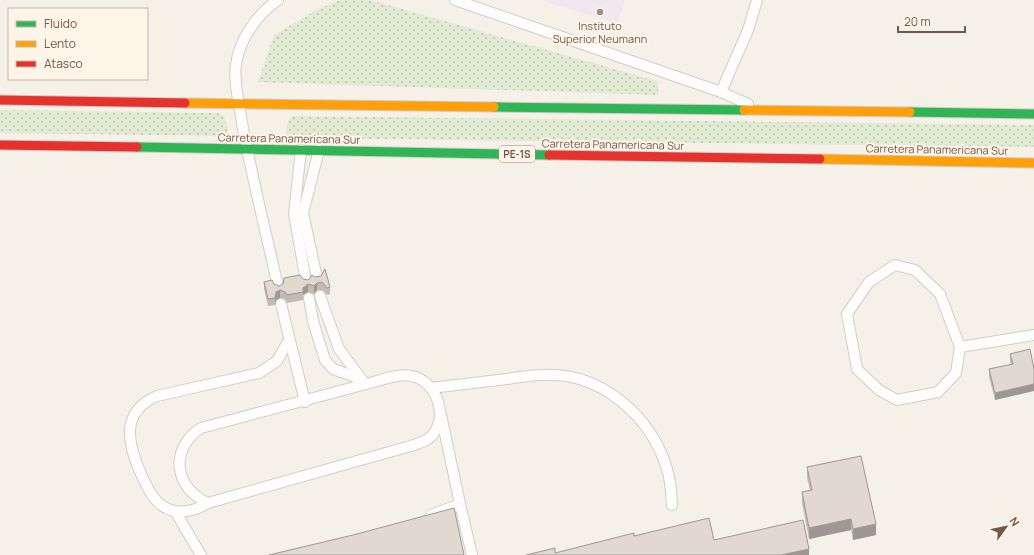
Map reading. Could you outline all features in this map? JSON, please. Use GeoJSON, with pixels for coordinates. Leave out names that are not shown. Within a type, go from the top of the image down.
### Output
{"type":"FeatureCollection","features":[{"type":"Feature","properties":{"kind":"highway"},"geometry":{"type":"LineString","coordinates":[[0,100],[1034,114]]}},
{"type":"Feature","properties":{"kind":"highway","name":"Carretera Panamericana Sur"},"geometry":{"type":"LineString","coordinates":[[0,146],[319,150],[1034,163]]}},
{"type":"Feature","properties":{"kind":"lane"},"geometry":{"type":"LineString","coordinates":[[278,0],[260,16],[249,31],[241,48],[236,66],[239,103],[247,149],[278,287]]}},
{"type":"Feature","properties":{"kind":"lane"},"geometry":{"type":"LineString","coordinates":[[455,0],[721,92],[762,110]]}},
{"type":"Feature","properties":{"kind":"lane"},"geometry":{"type":"LineString","coordinates":[[721,92],[748,30],[757,0]]}},
{"type":"Feature","properties":{"kind":"lane"},"geometry":{"type":"LineString","coordinates":[[301,150],[294,214],[306,281]]}},
{"type":"Feature","properties":{"kind":"lane"},"geometry":{"type":"LineString","coordinates":[[316,278],[303,213],[319,150]]}},
{"type":"Feature","properties":{"kind":"lane"},"geometry":{"type":"LineString","coordinates":[[895,265],[916,270],[940,294],[960,347],[956,373],[938,392],[897,400],[879,390],[857,369],[847,314],[869,282],[895,265]]}},
{"type":"Feature","properties":{"kind":"lane"},"geometry":{"type":"LineString","coordinates":[[320,296],[339,349],[366,384]]}},
{"type":"Feature","properties":{"kind":"lane"},"geometry":{"type":"LineString","coordinates":[[309,298],[313,321],[325,360],[333,369],[353,376],[366,384]]}},
{"type":"Feature","properties":{"kind":"lane"},"geometry":{"type":"LineString","coordinates":[[281,304],[305,402]]}},
{"type":"Feature","properties":{"kind":"lane"},"geometry":{"type":"LineString","coordinates":[[960,347],[1034,335]]}},
{"type":"Feature","properties":{"kind":"lane"},"geometry":{"type":"LineString","coordinates":[[289,340],[277,360],[259,373],[157,396],[149,400],[135,413],[129,432],[136,464],[152,495],[166,508],[175,511],[192,511],[208,503],[427,440],[437,425],[440,416],[440,407]]}},
{"type":"Feature","properties":{"kind":"lane"},"geometry":{"type":"LineString","coordinates":[[431,388],[544,374],[582,380],[600,387],[631,409],[644,423],[654,438],[668,470],[672,505]]}},
{"type":"Feature","properties":{"kind":"lane"},"geometry":{"type":"LineString","coordinates":[[208,503],[199,499],[186,487],[179,469],[182,450],[193,434],[201,428],[305,402],[366,384],[403,375],[413,376],[423,381],[431,388],[437,397],[472,555]]}},
{"type":"Feature","properties":{"kind":"lane"},"geometry":{"type":"LineString","coordinates":[[425,517],[460,504]]}},
{"type":"Feature","properties":{"kind":"lane"},"geometry":{"type":"LineString","coordinates":[[175,511],[201,555]]}},
{"type":"Feature","properties":{"kind":"shaded area","name":"Instituto Superior Neumann"},"geometry":{"type":"Polygon","coordinates":[[[541,0],[625,0],[617,24],[541,0]]]}},
{"type":"Feature","properties":{"kind":"green space"},"geometry":{"type":"Polygon","coordinates":[[[339,0],[370,0],[657,81],[659,95],[258,82],[274,35],[315,11],[339,0]]]}},
{"type":"Feature","properties":{"kind":"green space"},"geometry":{"type":"Polygon","coordinates":[[[0,110],[217,113],[224,116],[228,131],[226,136],[0,133],[0,110]]]}},
{"type":"Feature","properties":{"kind":"green space"},"geometry":{"type":"Polygon","coordinates":[[[292,116],[1034,125],[1034,147],[289,138],[286,133],[288,121],[292,116]]]}},
{"type":"Feature","properties":{"kind":"building"},"geometry":{"type":"Polygon","coordinates":[[[325,269],[330,287],[327,288],[321,282],[314,286],[308,284],[303,288],[303,292],[287,295],[285,292],[280,290],[276,292],[275,298],[268,299],[264,282],[272,280],[274,284],[279,286],[283,284],[284,278],[300,275],[303,279],[308,280],[312,275],[315,277],[321,276],[325,269]]]}},
{"type":"Feature","properties":{"kind":"building"},"geometry":{"type":"Polygon","coordinates":[[[1030,349],[1034,369],[1034,384],[995,393],[989,369],[1013,364],[1010,354],[1030,349]]]}},
{"type":"Feature","properties":{"kind":"building"},"geometry":{"type":"Polygon","coordinates":[[[861,456],[876,524],[853,529],[851,519],[809,528],[802,492],[812,490],[807,467],[861,456]]]}},
{"type":"Feature","properties":{"kind":"building"},"geometry":{"type":"Polygon","coordinates":[[[454,508],[464,555],[269,555],[353,535],[454,508]]]}},
{"type":"Feature","properties":{"kind":"building"},"geometry":{"type":"Polygon","coordinates":[[[709,518],[714,540],[803,520],[809,549],[781,555],[526,555],[555,548],[555,553],[634,533],[634,536],[709,518]]]}},
{"type":"Feature","properties":{"kind":"traffic: fast"},"geometry":{"type":"LineString","coordinates":[[494,107],[744,110]]}},
{"type":"Feature","properties":{"kind":"traffic: fast"},"geometry":{"type":"LineString","coordinates":[[910,112],[1034,114]]}},
{"type":"Feature","properties":{"kind":"traffic: fast"},"geometry":{"type":"LineString","coordinates":[[137,147],[549,155]]}},
{"type":"Feature","properties":{"kind":"traffic: slow"},"geometry":{"type":"LineString","coordinates":[[185,103],[494,107]]}},
{"type":"Feature","properties":{"kind":"traffic: slow"},"geometry":{"type":"LineString","coordinates":[[744,110],[910,112]]}},
{"type":"Feature","properties":{"kind":"traffic: slow"},"geometry":{"type":"LineString","coordinates":[[820,159],[1034,163]]}},
{"type":"Feature","properties":{"kind":"traffic: jam"},"geometry":{"type":"LineString","coordinates":[[0,100],[185,103]]}},
{"type":"Feature","properties":{"kind":"traffic: jam"},"geometry":{"type":"LineString","coordinates":[[0,145],[137,147]]}},
{"type":"Feature","properties":{"kind":"traffic: jam"},"geometry":{"type":"LineString","coordinates":[[549,155],[820,159]]}},
{"type":"Feature","properties":{"kind":"place","name":"Instituto Superior Neumann"},"geometry":{"type":"Point","coordinates":[600,12]}}]}
